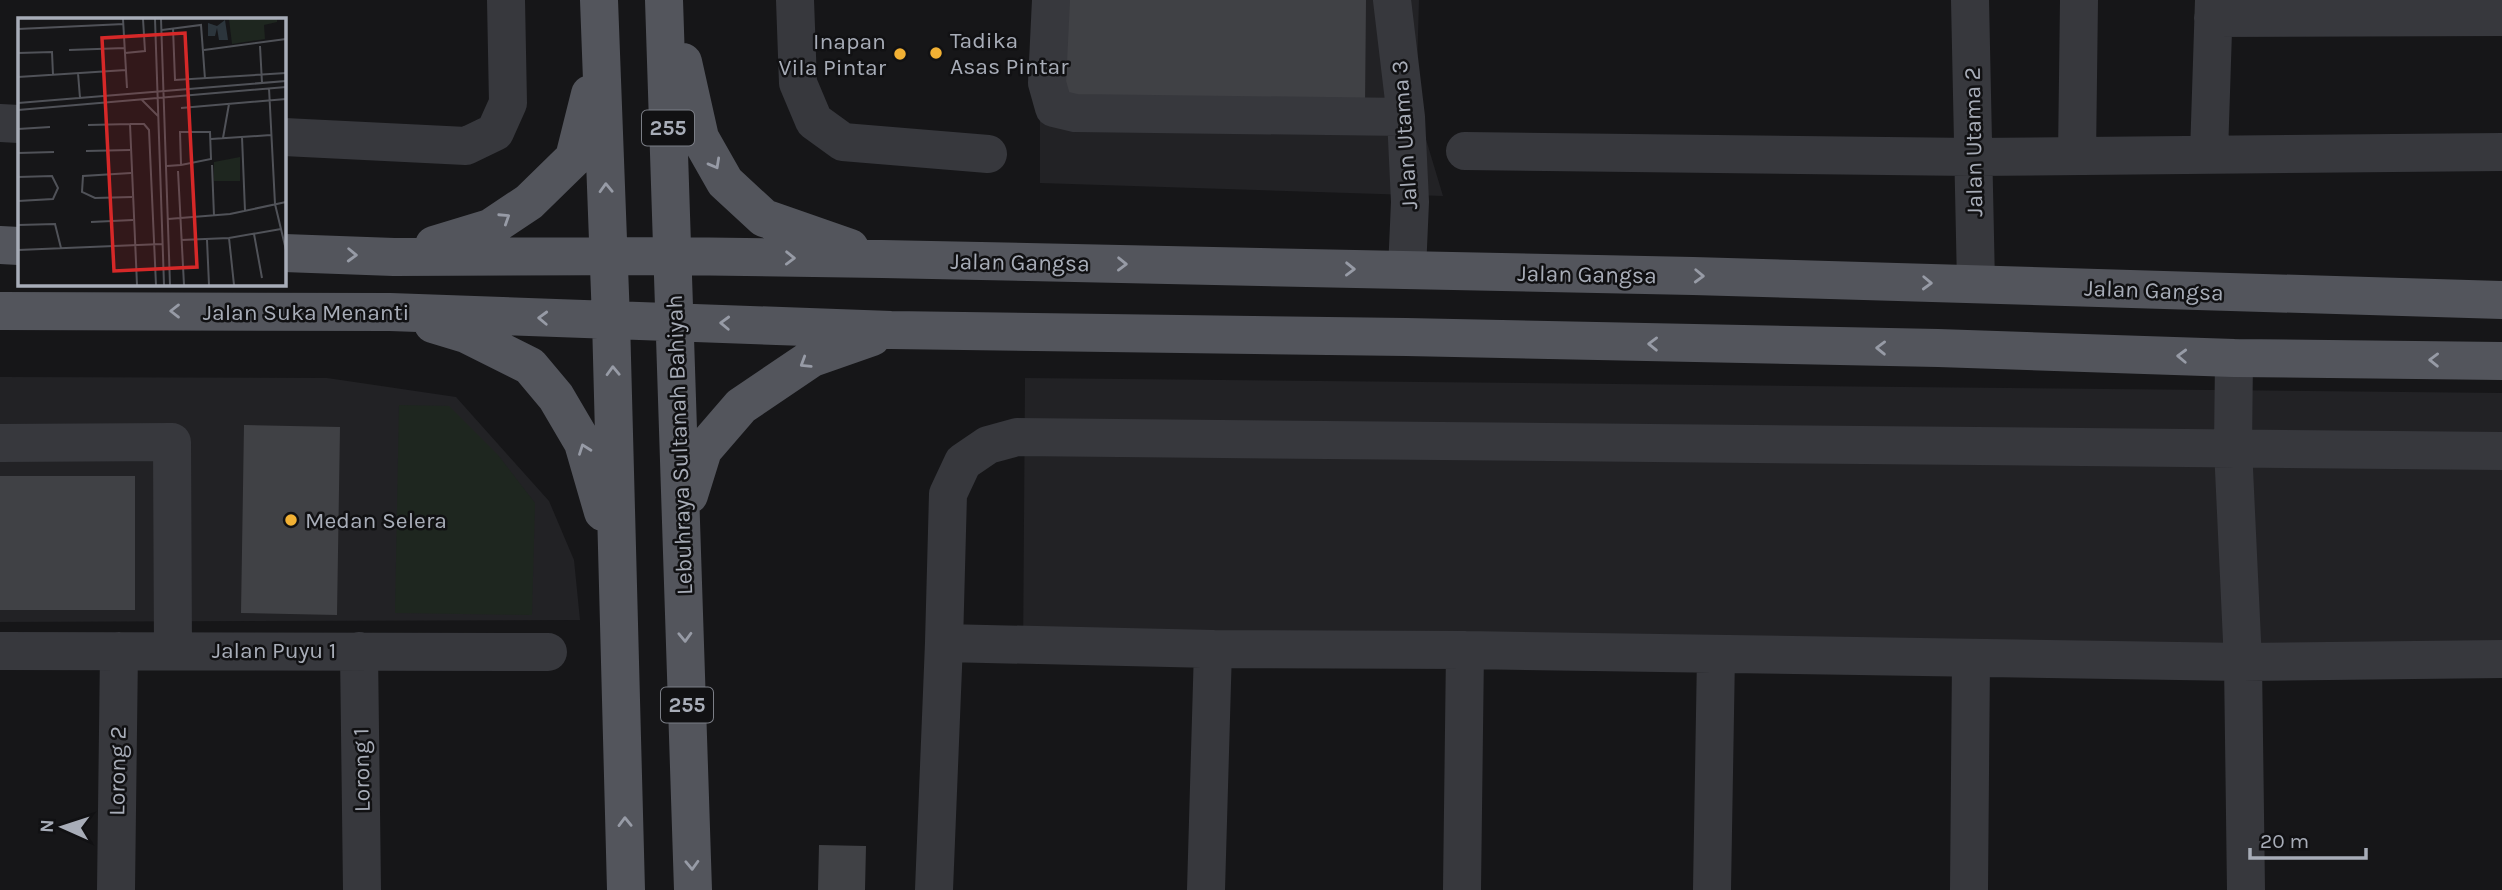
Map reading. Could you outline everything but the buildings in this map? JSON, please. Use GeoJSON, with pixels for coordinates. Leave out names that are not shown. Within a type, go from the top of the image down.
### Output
{"type":"FeatureCollection","features":[{"type":"Feature","properties":{"kind":"main road"},"geometry":{"type":"LineString","coordinates":[[599,0],[611,320],[626,890]]}},
{"type":"Feature","properties":{"kind":"main road"},"geometry":{"type":"LineString","coordinates":[[664,4],[680,48],[700,138],[725,182],[764,218],[882,259]]}},
{"type":"Feature","properties":{"kind":"main road","name":"Lebuhraya Sultanah Bahiyah"},"geometry":{"type":"LineString","coordinates":[[664,4],[693,890]]}},
{"type":"Feature","properties":{"kind":"main road"},"geometry":{"type":"LineString","coordinates":[[394,257],[490,228],[529,202],[574,158],[601,48]]}},
{"type":"Feature","properties":{"kind":"main road"},"geometry":{"type":"LineString","coordinates":[[0,245],[18,246]]}},
{"type":"Feature","properties":{"kind":"main road"},"geometry":{"type":"LineString","coordinates":[[285,253],[394,257],[609,257]]}},
{"type":"Feature","properties":{"kind":"main road","name":"Jalan Gangsa"},"geometry":{"type":"LineString","coordinates":[[609,257],[882,259],[1407,270],[2502,300]]}},
{"type":"Feature","properties":{"kind":"main road","name":"Jalan Suka Menanti"},"geometry":{"type":"LineString","coordinates":[[0,311],[390,312],[675,321]]}},
{"type":"Feature","properties":{"kind":"main road"},"geometry":{"type":"LineString","coordinates":[[390,312],[466,334],[530,366],[556,397],[583,443],[618,561]]}},
{"type":"Feature","properties":{"kind":"main road"},"geometry":{"type":"LineString","coordinates":[[675,321],[891,330],[1406,337],[1938,348],[2234,358],[2502,361]]}},
{"type":"Feature","properties":{"kind":"main road"},"geometry":{"type":"LineString","coordinates":[[681,520],[703,450],[741,407],[812,358],[891,330]]}},
{"type":"Feature","properties":{"kind":"street"},"geometry":{"type":"LineString","coordinates":[[285,137],[466,146],[495,132],[508,103],[506,0]]}},
{"type":"Feature","properties":{"kind":"street"},"geometry":{"type":"LineString","coordinates":[[795,0],[798,83],[814,121],[844,142],[988,154]]}},
{"type":"Feature","properties":{"kind":"street"},"geometry":{"type":"LineString","coordinates":[[1051,0],[1047,83],[1054,108],[1075,113],[1406,117]]}},
{"type":"Feature","properties":{"kind":"street","name":"Jalan Utama 3"},"geometry":{"type":"LineString","coordinates":[[1392,0],[1406,117],[1410,202],[1407,270]]}},
{"type":"Feature","properties":{"kind":"street","name":"Jalan Utama 2"},"geometry":{"type":"LineString","coordinates":[[1969,0],[1976,284]]}},
{"type":"Feature","properties":{"kind":"street"},"geometry":{"type":"LineString","coordinates":[[2077,156],[2079,0]]}},
{"type":"Feature","properties":{"kind":"street"},"geometry":{"type":"LineString","coordinates":[[2209,154],[2213,9],[2502,17]]}},
{"type":"Feature","properties":{"kind":"street"},"geometry":{"type":"LineString","coordinates":[[0,123],[18,124]]}},
{"type":"Feature","properties":{"kind":"street"},"geometry":{"type":"LineString","coordinates":[[1465,151],[1973,157],[2502,152]]}},
{"type":"Feature","properties":{"kind":"street"},"geometry":{"type":"LineString","coordinates":[[2234,358],[2233,448],[2243,662],[2246,890]]}},
{"type":"Feature","properties":{"kind":"street"},"geometry":{"type":"LineString","coordinates":[[934,890],[948,494],[963,462],[988,445],[1017,437],[2502,451]]}},
{"type":"Feature","properties":{"kind":"street"},"geometry":{"type":"LineString","coordinates":[[0,443],[172,442],[173,650]]}},
{"type":"Feature","properties":{"kind":"street"},"geometry":{"type":"LineString","coordinates":[[943,643],[2243,662],[2502,659]]}},
{"type":"Feature","properties":{"kind":"street"},"geometry":{"type":"LineString","coordinates":[[1206,890],[1213,649]]}},
{"type":"Feature","properties":{"kind":"street","name":"Jalan Puyu 1"},"geometry":{"type":"LineString","coordinates":[[0,650],[548,652]]}},
{"type":"Feature","properties":{"kind":"street"},"geometry":{"type":"LineString","coordinates":[[1462,890],[1465,650]]}},
{"type":"Feature","properties":{"kind":"street","name":"Lorong 1"},"geometry":{"type":"LineString","coordinates":[[359,651],[362,890]]}},
{"type":"Feature","properties":{"kind":"street","name":"Lorong 2"},"geometry":{"type":"LineString","coordinates":[[116,890],[119,652]]}},
{"type":"Feature","properties":{"kind":"street"},"geometry":{"type":"LineString","coordinates":[[1713,890],[1716,655]]}},
{"type":"Feature","properties":{"kind":"street"},"geometry":{"type":"LineString","coordinates":[[1969,890],[1971,658]]}},
{"type":"Feature","properties":{"kind":"shaded area"},"geometry":{"type":"Polygon","coordinates":[[[1040,0],[1419,0],[1416,106],[1443,196],[1040,183],[1040,0]]]}},
{"type":"Feature","properties":{"kind":"shaded area"},"geometry":{"type":"Polygon","coordinates":[[[0,377],[327,378],[456,397],[549,501],[574,560],[580,620],[0,622],[0,377]]]}},
{"type":"Feature","properties":{"kind":"shaded area"},"geometry":{"type":"Polygon","coordinates":[[[1025,378],[2502,393],[2502,675],[1023,660],[1025,378]]]}},
{"type":"Feature","properties":{"kind":"shaded area"},"geometry":{"type":"Polygon","coordinates":[[[399,405],[449,406],[498,455],[535,503],[532,615],[395,613],[399,405]]]}},
{"type":"Feature","properties":{"kind":"place","name":"Tadika Asas Pintar"},"geometry":{"type":"Point","coordinates":[936,53]}},
{"type":"Feature","properties":{"kind":"place","name":"Inapan Vila Pintar"},"geometry":{"type":"Point","coordinates":[900,54]}},
{"type":"Feature","properties":{"kind":"place","name":"Medan Selera"},"geometry":{"type":"Point","coordinates":[291,520]}}]}
